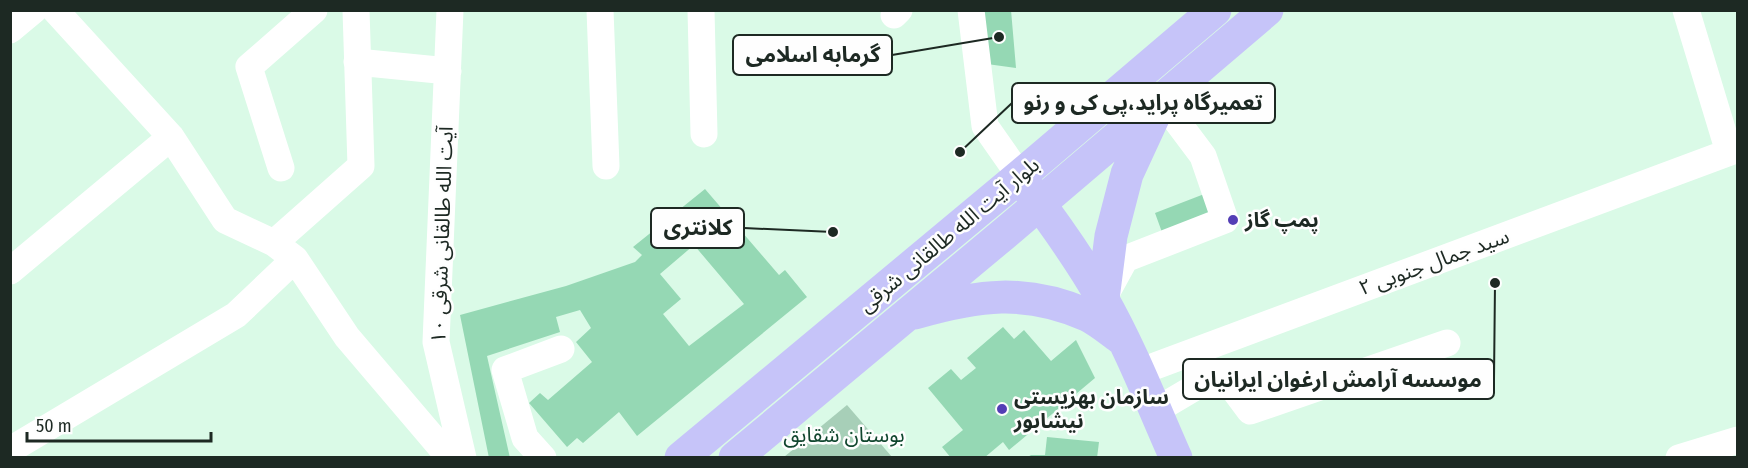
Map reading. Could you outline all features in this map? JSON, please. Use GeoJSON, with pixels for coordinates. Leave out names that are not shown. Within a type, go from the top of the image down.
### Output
{"type":"FeatureCollection","features":[{"type":"Feature","properties":{"kind":"main road","name":"بلوار آیت الله طالقانی شرقی"},"geometry":{"type":"LineString","coordinates":[[681,458],[1020,176],[1215,10]]}},
{"type":"Feature","properties":{"kind":"main road","name":"بلوار آیت الله طالقانی شرقی"},"geometry":{"type":"LineString","coordinates":[[735,458],[1267,10]]}},
{"type":"Feature","properties":{"kind":"main road"},"geometry":{"type":"LineString","coordinates":[[1103,299],[1111,236],[1127,174],[1161,100]]}},
{"type":"Feature","properties":{"kind":"main road"},"geometry":{"type":"LineString","coordinates":[[1020,176],[1072,249],[1103,299],[1139,372],[1176,458]]}},
{"type":"Feature","properties":{"kind":"main road"},"geometry":{"type":"LineString","coordinates":[[903,317],[954,302],[984,297],[1020,298],[1050,302],[1089,316],[1123,340]]}},
{"type":"Feature","properties":{"kind":"street"},"geometry":{"type":"LineString","coordinates":[[10,30],[34,10]]}},
{"type":"Feature","properties":{"kind":"street"},"geometry":{"type":"LineString","coordinates":[[55,10],[171,137],[225,220],[274,243],[295,259],[347,337],[450,458]]}},
{"type":"Feature","properties":{"kind":"street"},"geometry":{"type":"LineString","coordinates":[[281,168],[249,67],[314,10]]}},
{"type":"Feature","properties":{"kind":"street"},"geometry":{"type":"LineString","coordinates":[[274,243],[361,166],[356,10]]}},
{"type":"Feature","properties":{"kind":"street","name":"آیت الله طالقانی شرقی ۱۰"},"geometry":{"type":"LineString","coordinates":[[450,10],[436,342],[463,458]]}},
{"type":"Feature","properties":{"kind":"street"},"geometry":{"type":"LineString","coordinates":[[600,10],[606,166]]}},
{"type":"Feature","properties":{"kind":"street"},"geometry":{"type":"LineString","coordinates":[[701,10],[704,134]]}},
{"type":"Feature","properties":{"kind":"street"},"geometry":{"type":"LineString","coordinates":[[971,10],[985,126],[1020,176]]}},
{"type":"Feature","properties":{"kind":"street"},"geometry":{"type":"LineString","coordinates":[[1686,10],[1733,150]]}},
{"type":"Feature","properties":{"kind":"street"},"geometry":{"type":"LineString","coordinates":[[357,62],[448,71]]}},
{"type":"Feature","properties":{"kind":"street"},"geometry":{"type":"LineString","coordinates":[[1103,299],[1125,259],[1225,220],[1203,156],[1161,100]]}},
{"type":"Feature","properties":{"kind":"street"},"geometry":{"type":"LineString","coordinates":[[10,271],[171,137]]}},
{"type":"Feature","properties":{"kind":"street","name":"سید جمال جنوبی ۲"},"geometry":{"type":"LineString","coordinates":[[1139,372],[1733,150]]}},
{"type":"Feature","properties":{"kind":"street"},"geometry":{"type":"LineString","coordinates":[[10,450],[236,315],[295,259]]}},
{"type":"Feature","properties":{"kind":"street"},"geometry":{"type":"LineString","coordinates":[[1155,411],[1221,372],[1250,411],[1447,343]]}},
{"type":"Feature","properties":{"kind":"street"},"geometry":{"type":"LineString","coordinates":[[543,458],[525,438],[505,370],[561,349]]}},
{"type":"Feature","properties":{"kind":"street"},"geometry":{"type":"LineString","coordinates":[[1679,458],[1737,440]]}},
{"type":"Feature","properties":{"kind":"green space","name":"بوستان شقایق"},"geometry":{"type":"Polygon","coordinates":[[[847,405],[892,457],[784,457],[847,405]]]}},
{"type":"Feature","properties":{"kind":"building"},"geometry":{"type":"Polygon","coordinates":[[[983,10],[1011,10],[1016,68],[987,64],[983,10]]]}},
{"type":"Feature","properties":{"kind":"building"},"geometry":{"type":"Polygon","coordinates":[[[1225,186],[1234,208],[1163,235],[1155,213],[1225,186]]]}},
{"type":"Feature","properties":{"kind":"building"},"geometry":{"type":"Polygon","coordinates":[[[705,189],[779,275],[785,270],[807,297],[637,436],[619,412],[583,443],[577,438],[567,447],[529,403],[540,393],[548,400],[592,362],[576,342],[591,328],[580,310],[556,317],[560,332],[487,356],[510,458],[489,458],[460,315],[566,286],[635,262],[642,255],[633,247],[705,189]],[[694,245],[660,274],[681,299],[663,314],[689,346],[744,304],[694,245]]]}},
{"type":"Feature","properties":{"kind":"building","name":"سازمان بهزیستی نیشابور"},"geometry":{"type":"Polygon","coordinates":[[[1003,327],[1014,339],[1024,330],[1051,361],[1076,340],[1095,378],[1009,450],[1003,442],[984,458],[951,458],[942,447],[963,430],[928,388],[951,369],[961,380],[976,368],[967,358],[1003,327]]]}},
{"type":"Feature","properties":{"kind":"building"},"geometry":{"type":"Polygon","coordinates":[[[1047,437],[1099,442],[1097,458],[1026,458],[1031,455],[1045,455],[1047,437]]]}},
{"type":"Feature","properties":{"kind":"place","name":"گرمابه اسلامی"},"geometry":{"type":"Point","coordinates":[999,37]}},
{"type":"Feature","properties":{"kind":"place","name":"تعمیرگاه پراید،پی کی و رنو"},"geometry":{"type":"Point","coordinates":[960,152]}},
{"type":"Feature","properties":{"kind":"place","name":"پمپ گاز"},"geometry":{"type":"Point","coordinates":[1233,220]}},
{"type":"Feature","properties":{"kind":"place","name":"کلانتری"},"geometry":{"type":"Point","coordinates":[833,232]}},
{"type":"Feature","properties":{"kind":"place","name":"موسسه آرامش ارغوان ایرانیان"},"geometry":{"type":"Point","coordinates":[1495,283]}},
{"type":"Feature","properties":{"kind":"place","name":"سازمان بهزیستی نیشابور"},"geometry":{"type":"Point","coordinates":[1002,409]}}]}
